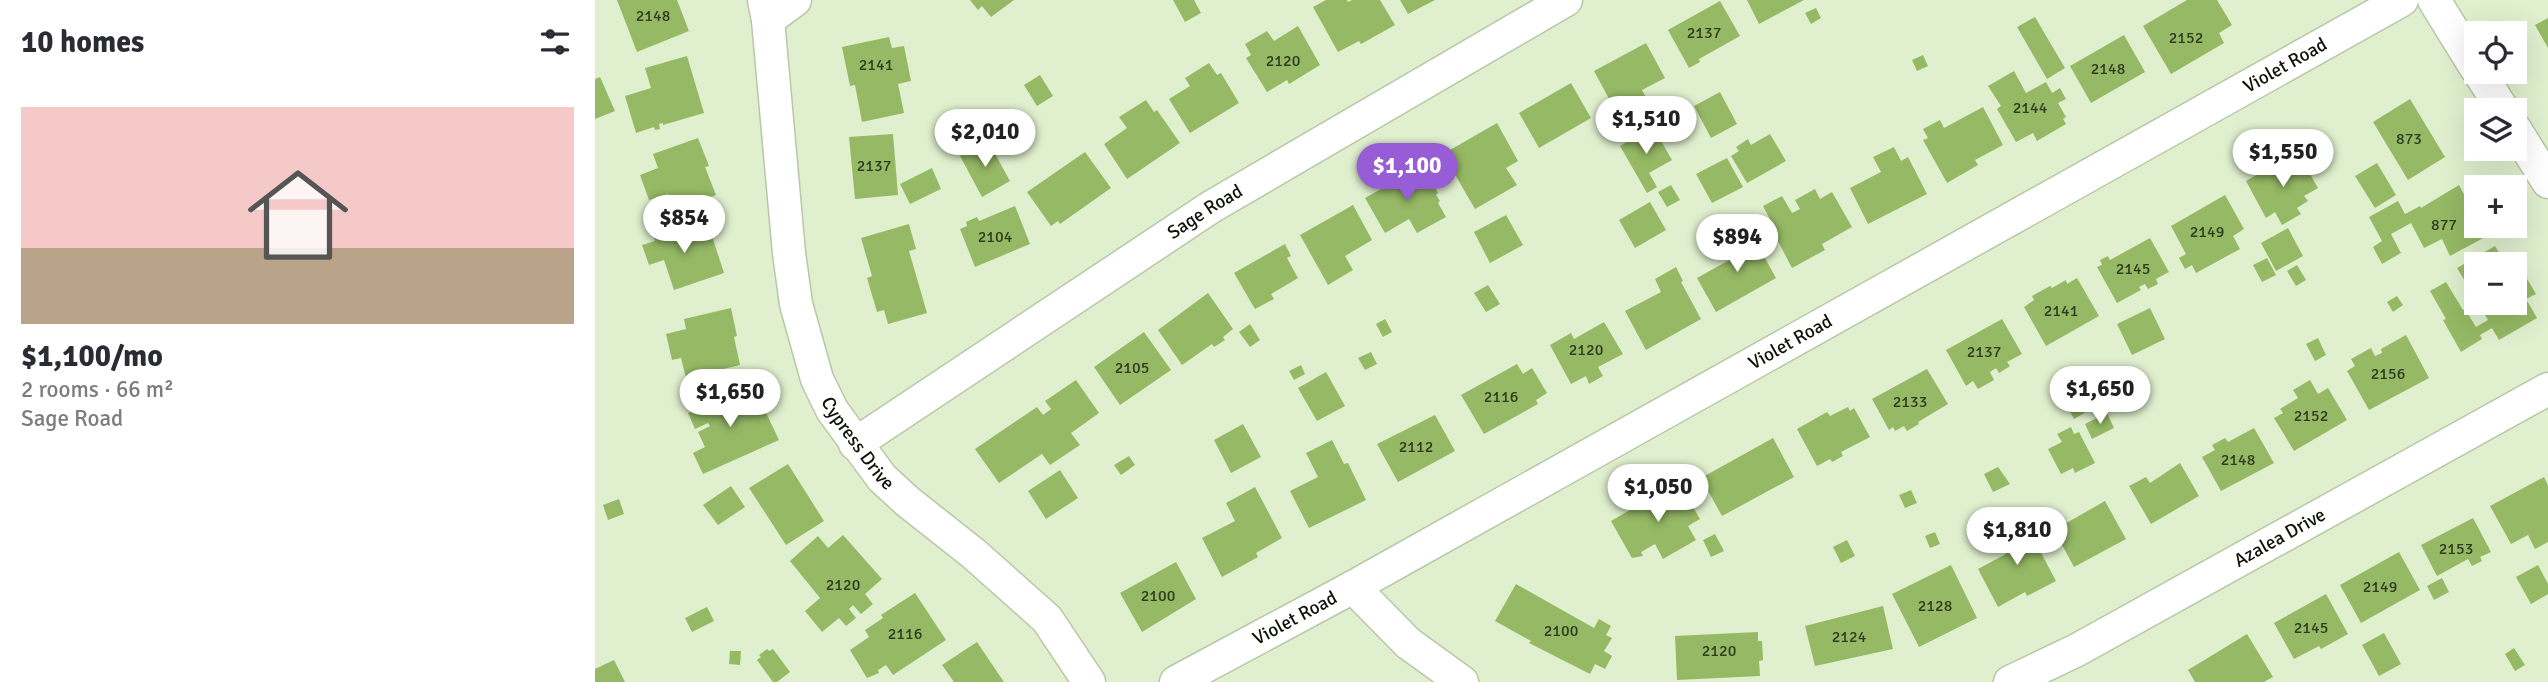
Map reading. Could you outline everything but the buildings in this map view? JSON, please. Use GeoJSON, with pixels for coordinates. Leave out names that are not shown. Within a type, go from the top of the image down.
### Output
{"type":"FeatureCollection","features":[{"type":"Feature","properties":{"kind":"street"},"geometry":{"type":"LineString","coordinates":[[766,10],[795,0]]}},
{"type":"Feature","properties":{"kind":"street","name":"Sage Road"},"geometry":{"type":"LineString","coordinates":[[855,444],[1211,207],[1566,0]]}},
{"type":"Feature","properties":{"kind":"street","name":"Violet Road"},"geometry":{"type":"LineString","coordinates":[[1176,682],[1353,587],[2403,0]]}},
{"type":"Feature","properties":{"kind":"street"},"geometry":{"type":"LineString","coordinates":[[2434,0],[2464,49]]}},
{"type":"Feature","properties":{"kind":"street","name":"Cypress Drive"},"geometry":{"type":"LineString","coordinates":[[766,10],[796,304],[817,379],[832,410],[882,478],[1047,619],[1089,682]]}},
{"type":"Feature","properties":{"kind":"street"},"geometry":{"type":"LineString","coordinates":[[2527,148],[2548,182]]}},
{"type":"Feature","properties":{"kind":"street","name":"Azalea Drive"},"geometry":{"type":"LineString","coordinates":[[2010,682],[2077,649],[2548,389]]}},
{"type":"Feature","properties":{"kind":"street"},"geometry":{"type":"LineString","coordinates":[[1353,587],[1408,643],[1462,682]]}}]}
